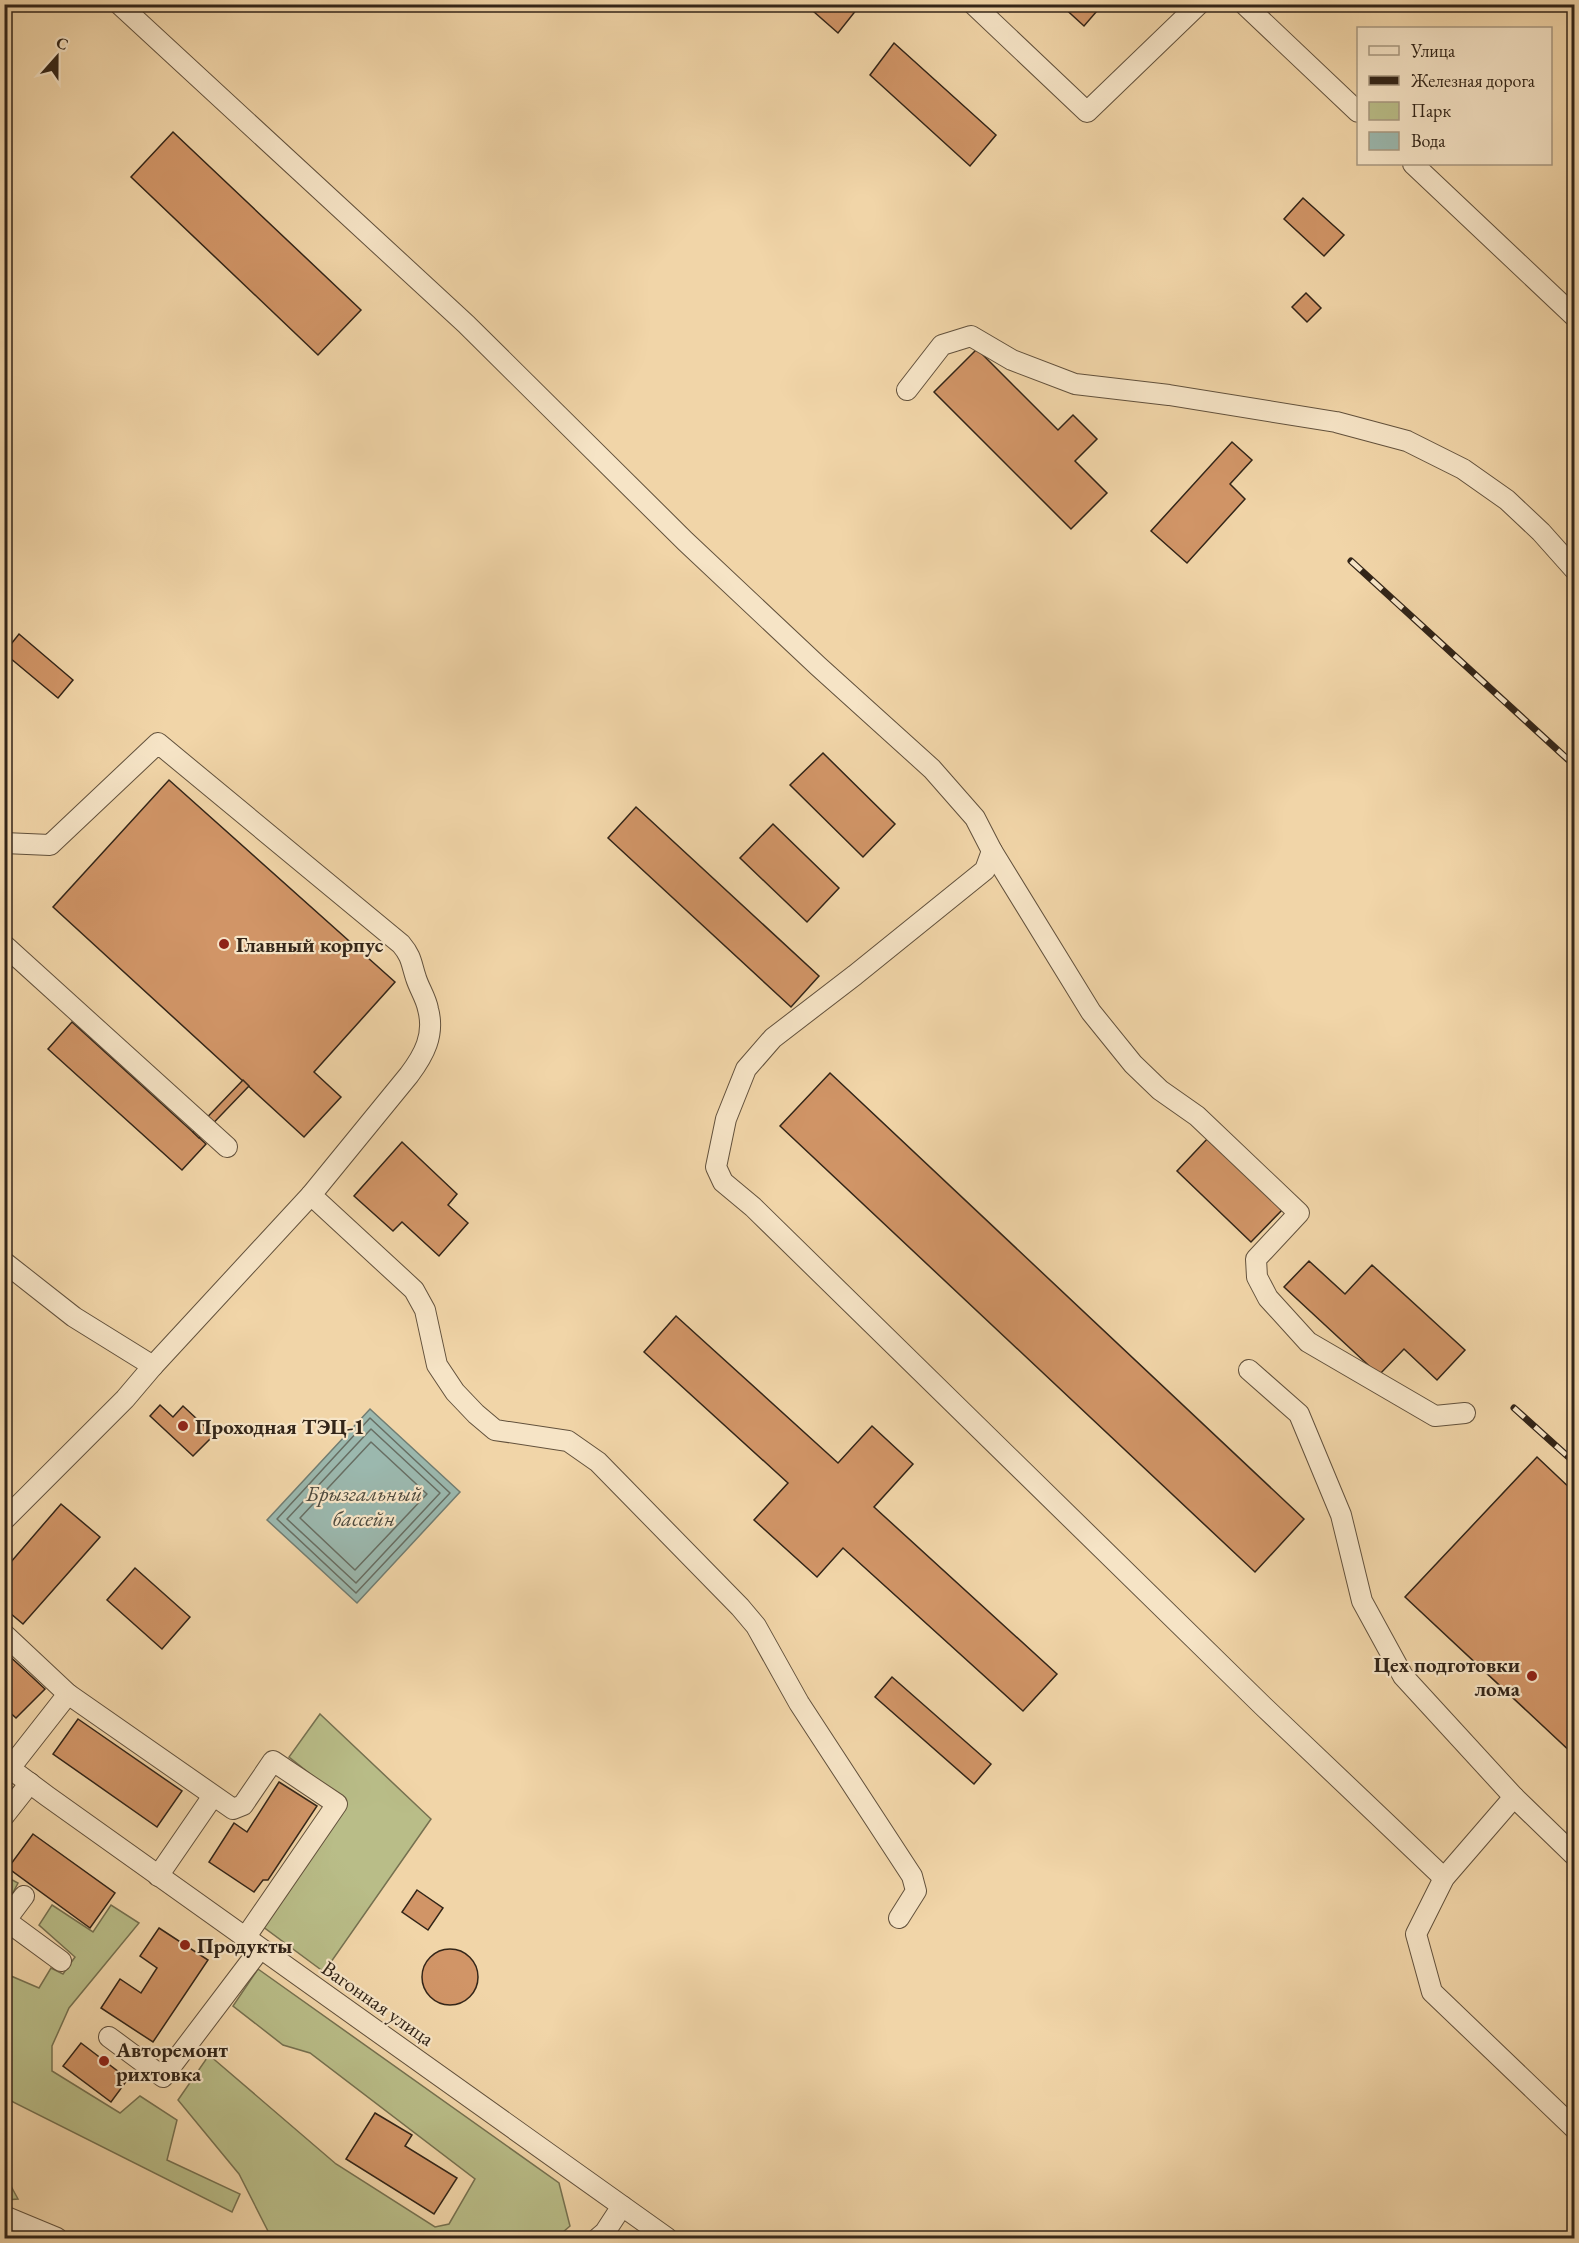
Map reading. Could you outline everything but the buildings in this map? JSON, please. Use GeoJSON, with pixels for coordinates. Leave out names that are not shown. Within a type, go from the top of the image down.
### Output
{"type":"FeatureCollection","features":[{"type":"Feature","properties":{"kind":"street"},"geometry":{"type":"LineString","coordinates":[[119,4],[466,324],[686,542],[932,769],[975,818],[992,851],[1091,1012],[1133,1064],[1160,1090],[1197,1116],[1299,1213],[1256,1259],[1257,1277],[1268,1298],[1308,1342],[1435,1416],[1465,1413]]}},
{"type":"Feature","properties":{"kind":"street"},"geometry":{"type":"LineString","coordinates":[[973,4],[1087,112],[1198,4]]}},
{"type":"Feature","properties":{"kind":"street"},"geometry":{"type":"LineString","coordinates":[[1244,4],[1357,110]]}},
{"type":"Feature","properties":{"kind":"street"},"geometry":{"type":"LineString","coordinates":[[1414,165],[1575,316]]}},
{"type":"Feature","properties":{"kind":"street"},"geometry":{"type":"LineString","coordinates":[[907,390],[942,345],[971,336],[1012,360],[1075,384],[1169,395],[1336,422],[1407,441],[1463,469],[1507,500],[1575,569]]}},
{"type":"Feature","properties":{"kind":"street"},"geometry":{"type":"LineString","coordinates":[[4,843],[50,845],[158,743],[401,944],[411,956],[415,976],[428,1007],[431,1026],[428,1042],[420,1060],[310,1195],[125,1399],[4,1520]]}},
{"type":"Feature","properties":{"kind":"street"},"geometry":{"type":"LineString","coordinates":[[992,851],[985,870],[773,1038],[746,1069],[726,1119],[716,1167],[723,1182],[761,1215],[1263,1706],[1444,1878]]}},
{"type":"Feature","properties":{"kind":"street"},"geometry":{"type":"LineString","coordinates":[[4,945],[227,1146]]}},
{"type":"Feature","properties":{"kind":"street"},"geometry":{"type":"LineString","coordinates":[[310,1195],[414,1290],[425,1310],[437,1365],[455,1392],[476,1414],[495,1430],[568,1442],[598,1462],[741,1607],[756,1626],[799,1703],[912,1876],[916,1891],[899,1918]]}},
{"type":"Feature","properties":{"kind":"street"},"geometry":{"type":"LineString","coordinates":[[4,1262],[74,1317],[153,1366]]}},
{"type":"Feature","properties":{"kind":"street"},"geometry":{"type":"LineString","coordinates":[[1249,1370],[1299,1414],[1341,1515],[1362,1601],[1403,1676],[1514,1797],[1575,1855]]}},
{"type":"Feature","properties":{"kind":"street"},"geometry":{"type":"LineString","coordinates":[[4,1634],[69,1694],[233,1809],[243,1805],[273,1761],[336,1804],[253,1944],[164,2077],[109,2037]]}},
{"type":"Feature","properties":{"kind":"street"},"geometry":{"type":"LineString","coordinates":[[7,1766],[69,1694]]}},
{"type":"Feature","properties":{"kind":"street","name":"Вагонная улица"},"geometry":{"type":"LineString","coordinates":[[7,1766],[666,2238]]}},
{"type":"Feature","properties":{"kind":"street"},"geometry":{"type":"LineString","coordinates":[[4,1815],[30,1783]]}},
{"type":"Feature","properties":{"kind":"street"},"geometry":{"type":"LineString","coordinates":[[158,1876],[213,1796]]}},
{"type":"Feature","properties":{"kind":"street"},"geometry":{"type":"LineString","coordinates":[[1514,1797],[1444,1878],[1416,1935],[1432,1992],[1575,2128]]}},
{"type":"Feature","properties":{"kind":"street"},"geometry":{"type":"LineString","coordinates":[[24,1896],[5,1920],[61,1961]]}},
{"type":"Feature","properties":{"kind":"street"},"geometry":{"type":"LineString","coordinates":[[598,2238],[605,2232],[622,2206]]}},
{"type":"Feature","properties":{"kind":"street"},"geometry":{"type":"LineString","coordinates":[[4,2216],[57,2238]]}},
{"type":"Feature","properties":{"kind":"green space"},"geometry":{"type":"Polygon","coordinates":[[[320,1714],[431,1819],[324,1972],[262,1926],[344,1801],[289,1757],[320,1714]]]}},
{"type":"Feature","properties":{"kind":"green space"},"geometry":{"type":"Polygon","coordinates":[[[5,1876],[18,1883],[5,1908],[5,1876]]]}},
{"type":"Feature","properties":{"kind":"green space"},"geometry":{"type":"Polygon","coordinates":[[[52,1905],[93,1932],[111,1905],[139,1923],[69,2008],[52,2046],[52,2071],[120,2113],[140,2096],[177,2120],[167,2160],[240,2194],[232,2212],[11,2101],[4,2087],[4,1973],[39,1988],[51,1968],[63,1974],[75,1957],[39,1925],[52,1905]]]}},
{"type":"Feature","properties":{"kind":"green space"},"geometry":{"type":"Polygon","coordinates":[[[258,1969],[559,2183],[570,2226],[556,2238],[271,2237],[239,2174],[178,2100],[209,2055],[336,2164],[435,2227],[449,2224],[475,2179],[310,2053],[283,2045],[233,2006],[258,1969]]]}},
{"type":"Feature","properties":{"kind":"green space"},"geometry":{"type":"Polygon","coordinates":[[[4,2176],[6,2177],[18,2199],[5,2200],[4,2176]]]}},
{"type":"Feature","properties":{"kind":"water","name":"Брызгальный бассейн"},"geometry":{"type":"Polygon","coordinates":[[[370,1409],[460,1492],[357,1603],[267,1520],[370,1409]]]}},
{"type":"Feature","properties":{"kind":"railway"},"geometry":{"type":"LineString","coordinates":[[1351,561],[1574,765]]}},
{"type":"Feature","properties":{"kind":"railway"},"geometry":{"type":"LineString","coordinates":[[1514,1408],[1574,1462]]}},
{"type":"Feature","properties":{"kind":"place","name":"Главный корпус"},"geometry":{"type":"Point","coordinates":[224,944]}},
{"type":"Feature","properties":{"kind":"place","name":"Проходная ТЭЦ-1"},"geometry":{"type":"Point","coordinates":[183,1426]}},
{"type":"Feature","properties":{"kind":"place","name":"Цех подготовки лома"},"geometry":{"type":"Point","coordinates":[1532,1676]}},
{"type":"Feature","properties":{"kind":"place","name":"Продукты"},"geometry":{"type":"Point","coordinates":[185,1945]}},
{"type":"Feature","properties":{"kind":"place","name":"Авторемонт рихтовка"},"geometry":{"type":"Point","coordinates":[104,2061]}}]}
